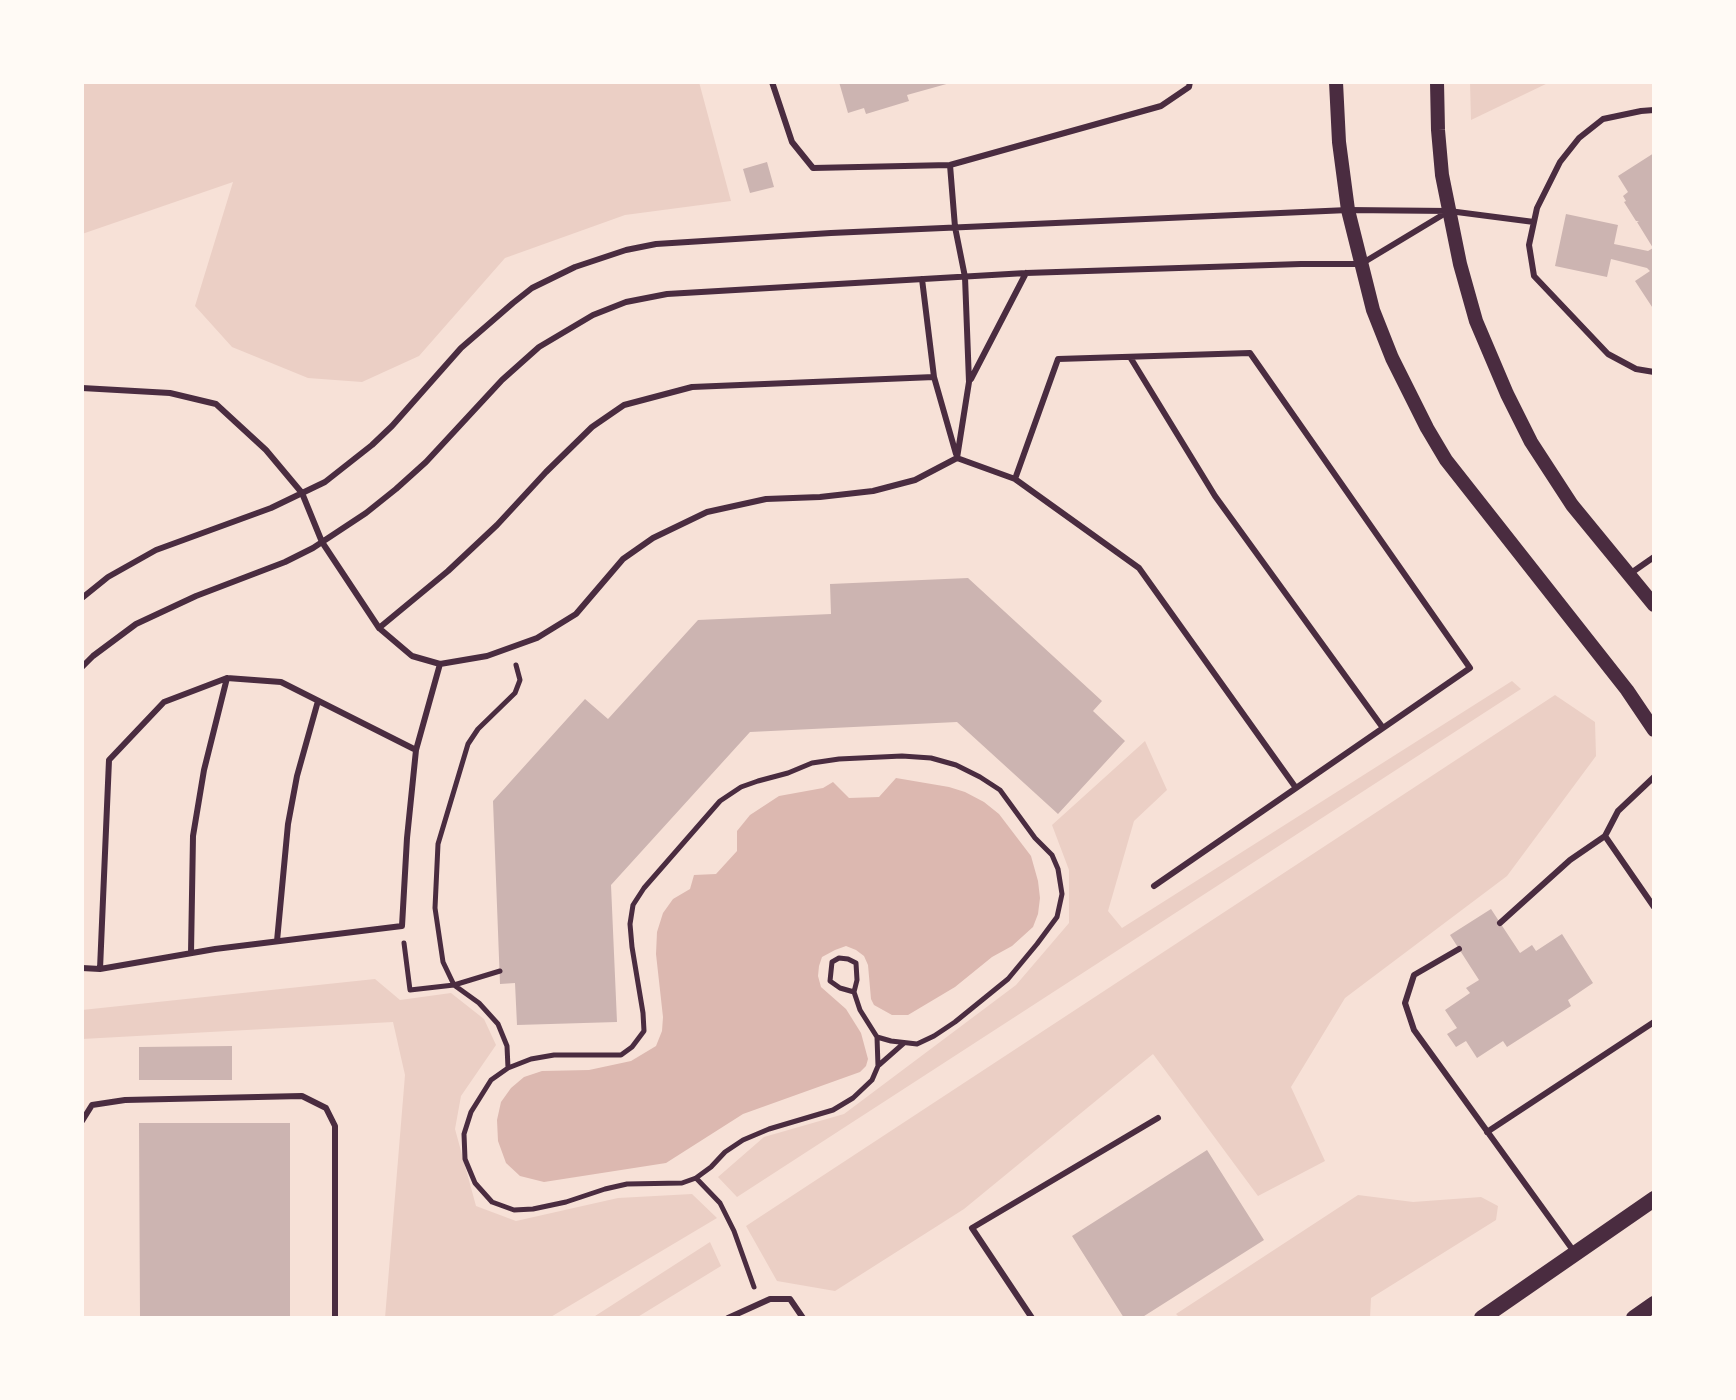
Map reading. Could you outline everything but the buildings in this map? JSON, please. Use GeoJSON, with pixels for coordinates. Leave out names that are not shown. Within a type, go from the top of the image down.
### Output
{"type":"FeatureCollection","features":[{"type":"Feature","properties":{"kind":"main road"},"geometry":{"type":"LineString","coordinates":[[1482,1318],[1654,1199]]}},
{"type":"Feature","properties":{"kind":"main road"},"geometry":{"type":"LineString","coordinates":[[1634,1318],[1654,1304]]}},
{"type":"Feature","properties":{"kind":"street"},"geometry":{"type":"LineString","coordinates":[[1336,82],[1339,142],[1348,210],[1373,310],[1392,358],[1446,460],[1627,690],[1654,730]]}},
{"type":"Feature","properties":{"kind":"street"},"geometry":{"type":"LineString","coordinates":[[1437,82],[1442,175],[1460,264],[1476,321],[1531,442],[1572,505],[1654,605]]}},
{"type":"Feature","properties":{"kind":"lane"},"geometry":{"type":"LineString","coordinates":[[772,82],[792,142],[813,168],[950,165],[1161,106],[1189,87],[1190,82]]}},
{"type":"Feature","properties":{"kind":"lane"},"geometry":{"type":"LineString","coordinates":[[1654,110],[1603,119],[1579,138],[1560,162],[1537,208],[1529,245],[1534,276],[1608,354],[1636,369],[1654,372]]}},
{"type":"Feature","properties":{"kind":"lane"},"geometry":{"type":"LineString","coordinates":[[950,165],[955,227],[965,277],[969,382],[957,458]]}},
{"type":"Feature","properties":{"kind":"lane"},"geometry":{"type":"LineString","coordinates":[[82,598],[108,577],[156,550],[271,508],[325,482],[382,436],[461,348],[532,288],[575,267],[626,250],[656,244],[955,227],[1348,210],[1449,211],[1534,222]]}},
{"type":"Feature","properties":{"kind":"lane"},"geometry":{"type":"LineString","coordinates":[[82,667],[136,624],[196,596],[285,562],[366,513],[426,462],[502,380],[539,347],[593,315],[626,302],[667,294],[1026,273],[1361,264],[1449,211]]}},
{"type":"Feature","properties":{"kind":"lane"},"geometry":{"type":"LineString","coordinates":[[969,382],[1026,273]]}},
{"type":"Feature","properties":{"kind":"lane"},"geometry":{"type":"LineString","coordinates":[[922,279],[934,377],[957,458]]}},
{"type":"Feature","properties":{"kind":"lane"},"geometry":{"type":"LineString","coordinates":[[1015,479],[1058,359],[1250,353],[1470,668],[1154,886]]}},
{"type":"Feature","properties":{"kind":"lane"},"geometry":{"type":"LineString","coordinates":[[1130,357],[1215,496],[1383,728]]}},
{"type":"Feature","properties":{"kind":"lane"},"geometry":{"type":"LineString","coordinates":[[379,628],[448,571],[592,427],[624,405],[692,387],[934,377]]}},
{"type":"Feature","properties":{"kind":"lane"},"geometry":{"type":"LineString","coordinates":[[82,388],[170,393],[216,404],[266,450],[302,493],[322,542],[379,628],[412,656],[440,664],[487,656],[537,638],[576,614],[623,559],[653,538],[707,512],[766,499],[873,491],[915,480],[957,458],[1015,479],[1139,568],[1296,788]]}},
{"type":"Feature","properties":{"kind":"lane"},"geometry":{"type":"LineString","coordinates":[[1628,575],[1654,557]]}},
{"type":"Feature","properties":{"kind":"lane"},"geometry":{"type":"LineString","coordinates":[[82,968],[100,969],[191,953],[402,926],[416,750],[440,664]]}},
{"type":"Feature","properties":{"kind":"lane"},"geometry":{"type":"LineString","coordinates":[[100,969],[109,760],[164,702],[227,678],[281,682],[416,750]]}},
{"type":"Feature","properties":{"kind":"lane"},"geometry":{"type":"LineString","coordinates":[[191,953],[193,836],[204,770],[227,678]]}},
{"type":"Feature","properties":{"kind":"lane"},"geometry":{"type":"LineString","coordinates":[[277,941],[288,824],[297,776],[318,701]]}},
{"type":"Feature","properties":{"kind":"lane"},"geometry":{"type":"LineString","coordinates":[[1500,923],[1570,860],[1605,836],[1618,811],[1654,777]]}},
{"type":"Feature","properties":{"kind":"lane"},"geometry":{"type":"LineString","coordinates":[[1605,836],[1654,907]]}},
{"type":"Feature","properties":{"kind":"lane"},"geometry":{"type":"LineString","coordinates":[[1459,949],[1414,975],[1405,1003],[1414,1030],[1575,1253]]}},
{"type":"Feature","properties":{"kind":"lane"},"geometry":{"type":"LineString","coordinates":[[1487,1132],[1654,1022]]}},
{"type":"Feature","properties":{"kind":"lane"},"geometry":{"type":"LineString","coordinates":[[82,1121],[92,1105],[125,1100],[302,1096],[326,1108],[335,1126],[335,1318]]}},
{"type":"Feature","properties":{"kind":"lane"},"geometry":{"type":"LineString","coordinates":[[1032,1318],[972,1228],[1158,1118]]}},
{"type":"Feature","properties":{"kind":"lane"},"geometry":{"type":"LineString","coordinates":[[728,1318],[770,1299],[790,1299],[803,1318]]}},
{"type":"Feature","properties":{"kind":"path"},"geometry":{"type":"LineString","coordinates":[[508,1068],[507,1046],[498,1024],[479,1003],[454,985],[443,962],[435,908],[438,844],[468,744],[478,729],[515,693],[520,680],[511,647]]}},
{"type":"Feature","properties":{"kind":"path"},"geometry":{"type":"LineString","coordinates":[[854,992],[830,981],[832,962],[839,958],[856,963],[854,992],[860,1010],[877,1037],[879,1052],[878,1066],[872,1080],[853,1098],[833,1110],[743,1140],[696,1178],[682,1183],[627,1184],[566,1202],[514,1210],[492,1202],[475,1183],[465,1159],[464,1134],[471,1112],[491,1080],[508,1068],[531,1059],[554,1055],[621,1055],[632,1047],[644,1031],[632,947],[630,924],[633,905],[644,888],[720,801],[741,787],[812,763],[902,756],[931,758],[956,765],[1000,790],[1035,838],[1052,855],[1062,894],[1057,917],[1008,979],[955,1022],[917,1044],[877,1037]]}},
{"type":"Feature","properties":{"kind":"path"},"geometry":{"type":"LineString","coordinates":[[402,926],[410,990],[454,985],[500,971]]}},
{"type":"Feature","properties":{"kind":"path"},"geometry":{"type":"LineString","coordinates":[[878,1066],[905,1042]]}},
{"type":"Feature","properties":{"kind":"path"},"geometry":{"type":"LineString","coordinates":[[696,1178],[720,1203],[734,1231],[759,1303]]}},
{"type":"Feature","properties":{"kind":"shaded area"},"geometry":{"type":"Polygon","coordinates":[[[82,82],[699,82],[731,201],[625,215],[505,258],[419,356],[362,382],[308,378],[232,347],[195,306],[233,182],[82,234],[82,82]]]}},
{"type":"Feature","properties":{"kind":"shaded area"},"geometry":{"type":"Polygon","coordinates":[[[1470,82],[1550,82],[1471,120],[1470,82]]]}},
{"type":"Feature","properties":{"kind":"shaded area"},"geometry":{"type":"Polygon","coordinates":[[[1512,681],[1521,689],[737,1197],[718,1177],[764,1137],[844,1114],[1016,985],[1069,923],[1069,870],[1052,825],[1145,741],[1167,790],[1134,821],[1108,911],[1122,928],[1512,681]]]}},
{"type":"Feature","properties":{"kind":"shaded area"},"geometry":{"type":"Polygon","coordinates":[[[1555,695],[1595,722],[1596,756],[1507,876],[1345,998],[1291,1087],[1325,1161],[1258,1196],[1153,1054],[964,1209],[835,1291],[777,1281],[746,1226],[1555,695]]]}},
{"type":"Feature","properties":{"kind":"shaded area"},"geometry":{"type":"Polygon","coordinates":[[[896,778],[965,792],[999,814],[1031,856],[1040,898],[1033,927],[955,987],[908,1015],[892,1015],[874,1005],[868,965],[864,956],[856,950],[846,946],[822,957],[818,976],[821,987],[846,1009],[861,1033],[868,1059],[866,1066],[860,1072],[743,1114],[666,1163],[544,1182],[520,1176],[506,1163],[498,1141],[497,1120],[501,1102],[524,1077],[542,1071],[589,1070],[631,1061],[656,1046],[663,1017],[656,954],[657,932],[663,913],[673,899],[690,889],[694,875],[716,874],[737,851],[737,831],[750,815],[779,796],[823,788],[833,782],[849,798],[879,797],[896,778]]]}},
{"type":"Feature","properties":{"kind":"shaded area"},"geometry":{"type":"Polygon","coordinates":[[[375,979],[400,1000],[451,993],[484,1019],[496,1045],[461,1096],[455,1129],[476,1206],[516,1221],[618,1198],[692,1194],[717,1218],[549,1318],[385,1318],[405,1075],[393,1022],[82,1039],[82,1010],[375,979]]]}},
{"type":"Feature","properties":{"kind":"shaded area"},"geometry":{"type":"Polygon","coordinates":[[[1358,1195],[1413,1202],[1481,1197],[1498,1206],[1496,1220],[1371,1298],[1370,1318],[1180,1318],[1176,1314],[1358,1195]]]}},
{"type":"Feature","properties":{"kind":"shaded area"},"geometry":{"type":"Polygon","coordinates":[[[710,1242],[721,1266],[636,1318],[592,1318],[710,1242]]]}}]}
